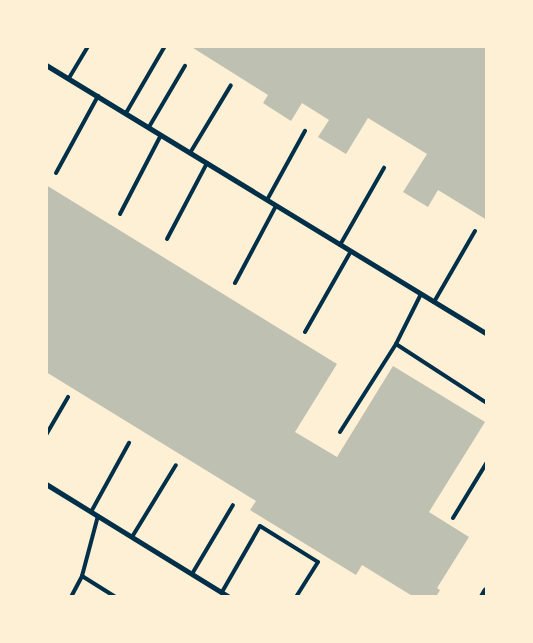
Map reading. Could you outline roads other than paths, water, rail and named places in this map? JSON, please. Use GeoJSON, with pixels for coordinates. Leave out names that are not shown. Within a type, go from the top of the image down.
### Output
{"type":"FeatureCollection","features":[{"type":"Feature","properties":{"kind":"main road"},"geometry":{"type":"LineString","coordinates":[[484,597],[487,592]]}},
{"type":"Feature","properties":{"kind":"street"},"geometry":{"type":"LineString","coordinates":[[46,64],[487,334]]}},
{"type":"Feature","properties":{"kind":"street"},"geometry":{"type":"LineString","coordinates":[[46,484],[229,597]]}},
{"type":"Feature","properties":{"kind":"lane"},"geometry":{"type":"LineString","coordinates":[[69,78],[88,46]]}},
{"type":"Feature","properties":{"kind":"lane"},"geometry":{"type":"LineString","coordinates":[[126,113],[165,46]]}},
{"type":"Feature","properties":{"kind":"lane"},"geometry":{"type":"LineString","coordinates":[[148,127],[185,66]]}},
{"type":"Feature","properties":{"kind":"lane"},"geometry":{"type":"LineString","coordinates":[[190,153],[231,85]]}},
{"type":"Feature","properties":{"kind":"lane"},"geometry":{"type":"LineString","coordinates":[[56,173],[98,96]]}},
{"type":"Feature","properties":{"kind":"lane"},"geometry":{"type":"LineString","coordinates":[[267,200],[305,131]]}},
{"type":"Feature","properties":{"kind":"lane"},"geometry":{"type":"LineString","coordinates":[[120,214],[160,135]]}},
{"type":"Feature","properties":{"kind":"lane"},"geometry":{"type":"LineString","coordinates":[[167,239],[207,163]]}},
{"type":"Feature","properties":{"kind":"lane"},"geometry":{"type":"LineString","coordinates":[[340,244],[384,168]]}},
{"type":"Feature","properties":{"kind":"lane"},"geometry":{"type":"LineString","coordinates":[[235,283],[276,206]]}},
{"type":"Feature","properties":{"kind":"lane"},"geometry":{"type":"LineString","coordinates":[[434,302],[475,231]]}},
{"type":"Feature","properties":{"kind":"lane"},"geometry":{"type":"LineString","coordinates":[[305,332],[351,251]]}},
{"type":"Feature","properties":{"kind":"lane"},"geometry":{"type":"LineString","coordinates":[[340,432],[396,344],[421,294]]}},
{"type":"Feature","properties":{"kind":"lane"},"geometry":{"type":"LineString","coordinates":[[396,344],[487,403]]}},
{"type":"Feature","properties":{"kind":"lane"},"geometry":{"type":"LineString","coordinates":[[46,435],[68,397]]}},
{"type":"Feature","properties":{"kind":"lane"},"geometry":{"type":"LineString","coordinates":[[91,512],[129,443]]}},
{"type":"Feature","properties":{"kind":"lane"},"geometry":{"type":"LineString","coordinates":[[453,518],[487,462]]}},
{"type":"Feature","properties":{"kind":"lane"},"geometry":{"type":"LineString","coordinates":[[132,537],[176,465]]}},
{"type":"Feature","properties":{"kind":"lane"},"geometry":{"type":"LineString","coordinates":[[192,574],[233,505]]}},
{"type":"Feature","properties":{"kind":"lane"},"geometry":{"type":"LineString","coordinates":[[71,597],[82,576],[98,516]]}},
{"type":"Feature","properties":{"kind":"lane"},"geometry":{"type":"LineString","coordinates":[[222,592],[260,526],[318,562],[296,597]]}},
{"type":"Feature","properties":{"kind":"lane"},"geometry":{"type":"LineString","coordinates":[[82,576],[116,597]]}}]}
